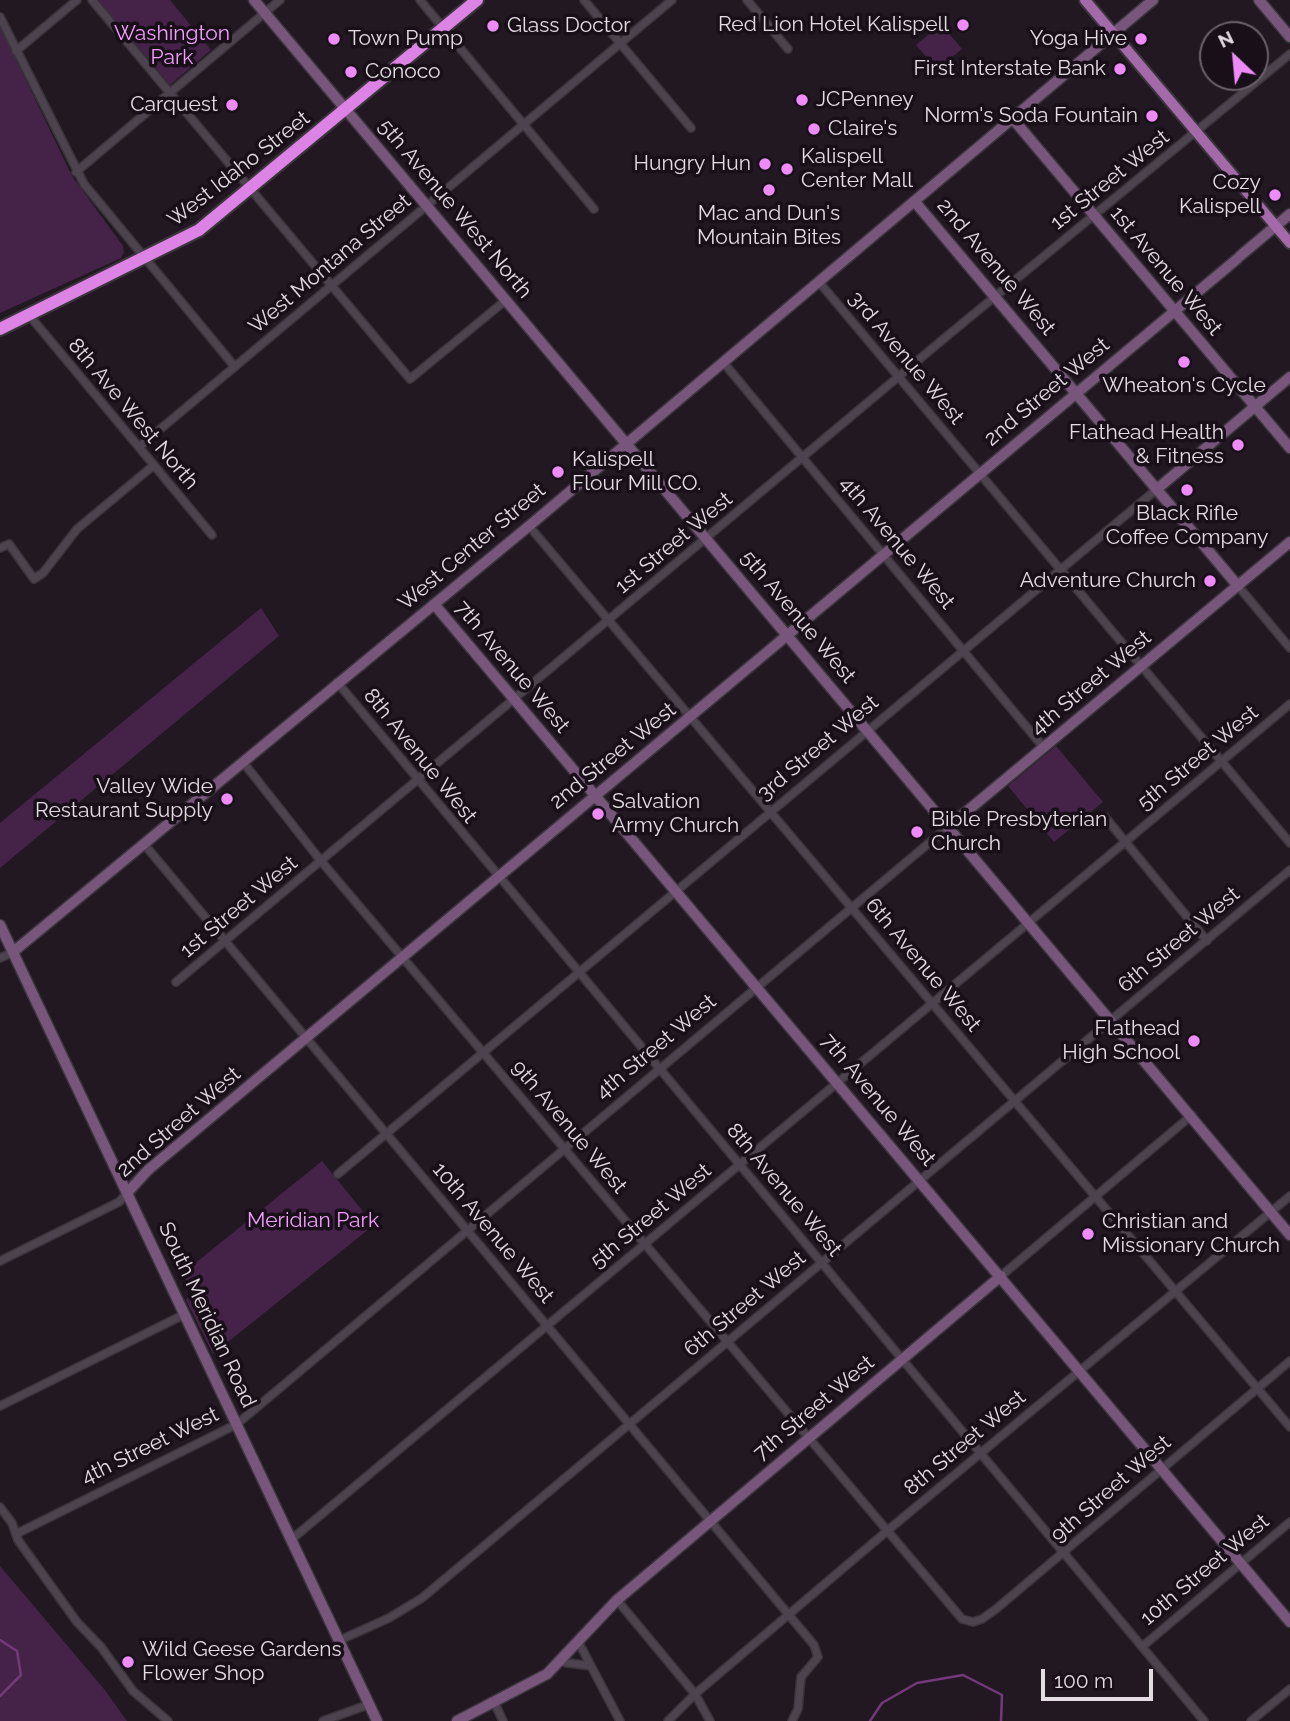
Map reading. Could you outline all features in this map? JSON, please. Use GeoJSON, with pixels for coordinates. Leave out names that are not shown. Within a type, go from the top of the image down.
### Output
{"type":"FeatureCollection","features":[{"type":"Feature","properties":{"kind":"highway","name":"West Idaho Street"},"geometry":{"type":"LineString","coordinates":[[0,329],[199,230],[477,0]]}},
{"type":"Feature","properties":{"kind":"main road"},"geometry":{"type":"LineString","coordinates":[[1086,0],[1290,243]]}},
{"type":"Feature","properties":{"kind":"street"},"geometry":{"type":"LineString","coordinates":[[16,51],[77,0]]}},
{"type":"Feature","properties":{"kind":"street"},"geometry":{"type":"LineString","coordinates":[[92,0],[410,379],[506,300]]}},
{"type":"Feature","properties":{"kind":"street","name":"5th Avenue West North"},"geometry":{"type":"LineString","coordinates":[[254,0],[626,443]]}},
{"type":"Feature","properties":{"kind":"street"},"geometry":{"type":"LineString","coordinates":[[76,172],[280,0]]}},
{"type":"Feature","properties":{"kind":"street"},"geometry":{"type":"LineString","coordinates":[[420,0],[594,209]]}},
{"type":"Feature","properties":{"kind":"street"},"geometry":{"type":"LineString","coordinates":[[584,0],[691,128]]}},
{"type":"Feature","properties":{"kind":"street","name":"West Montana Street"},"geometry":{"type":"LineString","coordinates":[[139,447],[672,0]]}},
{"type":"Feature","properties":{"kind":"street"},"geometry":{"type":"LineString","coordinates":[[747,0],[788,49]]}},
{"type":"Feature","properties":{"kind":"street","name":"West Center Street"},"geometry":{"type":"LineString","coordinates":[[13,952],[528,526],[1153,0]]}},
{"type":"Feature","properties":{"kind":"street"},"geometry":{"type":"LineString","coordinates":[[1258,0],[1290,37]]}},
{"type":"Feature","properties":{"kind":"street"},"geometry":{"type":"LineString","coordinates":[[0,17],[76,172],[97,203],[235,367]]}},
{"type":"Feature","properties":{"kind":"street","name":"1st Street West"},"geometry":{"type":"LineString","coordinates":[[176,982],[996,296],[1290,54]]}},
{"type":"Feature","properties":{"kind":"street","name":"1st Avenue West"},"geometry":{"type":"LineString","coordinates":[[1013,120],[1290,448]]}},
{"type":"Feature","properties":{"kind":"street","name":"2nd Avenue West"},"geometry":{"type":"LineString","coordinates":[[915,202],[1290,648]]}},
{"type":"Feature","properties":{"kind":"street","name":"2nd Street West"},"geometry":{"type":"LineString","coordinates":[[0,1261],[119,1202],[148,1170],[692,716],[979,472],[1290,215]]}},
{"type":"Feature","properties":{"kind":"street","name":"3rd Avenue West"},"geometry":{"type":"LineString","coordinates":[[819,282],[1290,843]]}},
{"type":"Feature","properties":{"kind":"street","name":"8th Ave West North"},"geometry":{"type":"LineString","coordinates":[[29,315],[212,535]]}},
{"type":"Feature","properties":{"kind":"street","name":"4th Avenue West"},"geometry":{"type":"LineString","coordinates":[[723,362],[1044,748]]}},
{"type":"Feature","properties":{"kind":"street","name":"3rd Street West"},"geometry":{"type":"LineString","coordinates":[[338,1174],[1290,377]]}},
{"type":"Feature","properties":{"kind":"street","name":"5th Avenue West"},"geometry":{"type":"LineString","coordinates":[[626,443],[1290,1235]]}},
{"type":"Feature","properties":{"kind":"street"},"geometry":{"type":"LineString","coordinates":[[0,548],[9,544],[34,579],[43,573],[77,528],[154,465]]}},
{"type":"Feature","properties":{"kind":"street","name":"6th Avenue West"},"geometry":{"type":"LineString","coordinates":[[528,526],[692,716],[1290,1427]]}},
{"type":"Feature","properties":{"kind":"street","name":"4th Street West"},"geometry":{"type":"LineString","coordinates":[[16,1534],[237,1424],[1290,542]]}},
{"type":"Feature","properties":{"kind":"street","name":"7th Avenue West"},"geometry":{"type":"LineString","coordinates":[[434,604],[758,986],[1290,1622]]}},
{"type":"Feature","properties":{"kind":"street","name":"8th Avenue West"},"geometry":{"type":"LineString","coordinates":[[337,682],[1204,1721]]}},
{"type":"Feature","properties":{"kind":"street","name":"5th Street West"},"geometry":{"type":"LineString","coordinates":[[292,1539],[1290,704]]}},
{"type":"Feature","properties":{"kind":"street","name":"9th Avenue West"},"geometry":{"type":"LineString","coordinates":[[243,762],[321,861],[951,1609]]}},
{"type":"Feature","properties":{"kind":"street"},"geometry":{"type":"LineString","coordinates":[[1105,817],[1207,941]]}},
{"type":"Feature","properties":{"kind":"street","name":"10th Avenue West"},"geometry":{"type":"LineString","coordinates":[[144,844],[814,1645],[818,1657],[801,1677],[798,1709],[792,1721]]}},
{"type":"Feature","properties":{"kind":"street","name":"6th Street West"},"geometry":{"type":"LineString","coordinates":[[340,1640],[389,1618],[422,1598],[1290,870]]}},
{"type":"Feature","properties":{"kind":"street","name":"South Meridian Road"},"geometry":{"type":"LineString","coordinates":[[0,925],[377,1721]]}},
{"type":"Feature","properties":{"kind":"street"},"geometry":{"type":"LineString","coordinates":[[0,958],[13,952]]}},
{"type":"Feature","properties":{"kind":"street","name":"7th Street West"},"geometry":{"type":"LineString","coordinates":[[457,1721],[533,1684],[561,1662],[617,1600],[709,1520],[1192,1115]]}},
{"type":"Feature","properties":{"kind":"street","name":"8th Street West"},"geometry":{"type":"LineString","coordinates":[[668,1721],[695,1694],[887,1531],[1290,1196]]}},
{"type":"Feature","properties":{"kind":"street"},"geometry":{"type":"LineString","coordinates":[[0,1406],[185,1314]]}},
{"type":"Feature","properties":{"kind":"street","name":"9th Street West"},"geometry":{"type":"LineString","coordinates":[[951,1609],[962,1619],[973,1622],[982,1619],[1290,1361]]}},
{"type":"Feature","properties":{"kind":"street"},"geometry":{"type":"LineString","coordinates":[[0,1507],[77,1622],[101,1647],[133,1691],[168,1721]]}},
{"type":"Feature","properties":{"kind":"street","name":"10th Street West"},"geometry":{"type":"LineString","coordinates":[[1143,1646],[1290,1522]]}},
{"type":"Feature","properties":{"kind":"street"},"geometry":{"type":"LineString","coordinates":[[617,1600],[695,1694],[710,1721]]}},
{"type":"Feature","properties":{"kind":"street"},"geometry":{"type":"LineString","coordinates":[[578,1641],[620,1721]]}},
{"type":"Feature","properties":{"kind":"street"},"geometry":{"type":"LineString","coordinates":[[561,1662],[591,1666]]}},
{"type":"Feature","properties":{"kind":"street"},"geometry":{"type":"LineString","coordinates":[[1251,1721],[1290,1689]]}},
{"type":"Feature","properties":{"kind":"street"},"geometry":{"type":"LineString","coordinates":[[323,1721],[370,1704]]}},
{"type":"Feature","properties":{"kind":"street"},"geometry":{"type":"LineString","coordinates":[[495,1704],[503,1721]]}},
{"type":"Feature","properties":{"kind":"green space","name":"Washington Park"},"geometry":{"type":"Polygon","coordinates":[[[98,0],[170,0],[211,50],[170,85],[98,0]]]}},
{"type":"Feature","properties":{"kind":"green space"},"geometry":{"type":"Polygon","coordinates":[[[941,24],[962,49],[937,69],[916,45],[941,24]]]}},
{"type":"Feature","properties":{"kind":"green space"},"geometry":{"type":"Polygon","coordinates":[[[0,26],[72,176],[123,246],[124,253],[121,258],[0,313],[0,26]]]}},
{"type":"Feature","properties":{"kind":"green space"},"geometry":{"type":"Polygon","coordinates":[[[261,608],[279,636],[0,868],[0,823],[261,608]]]}},
{"type":"Feature","properties":{"kind":"green space"},"geometry":{"type":"Polygon","coordinates":[[[1056,746],[1103,802],[1054,842],[1008,786],[1056,746]]]}},
{"type":"Feature","properties":{"kind":"green space","name":"Meridian Park"},"geometry":{"type":"Polygon","coordinates":[[[322,1161],[370,1220],[369,1229],[213,1354],[186,1300],[191,1291],[183,1273],[322,1161]]]}},
{"type":"Feature","properties":{"kind":"green space"},"geometry":{"type":"Polygon","coordinates":[[[0,1566],[104,1689],[127,1721],[0,1721],[0,1566]]]}},
{"type":"Feature","properties":{"kind":"waterway"},"geometry":{"type":"LineString","coordinates":[[0,1640],[17,1651],[21,1675],[0,1696]]}},
{"type":"Feature","properties":{"kind":"waterway"},"geometry":{"type":"LineString","coordinates":[[870,1721],[882,1703],[917,1683],[963,1675],[1002,1695],[1001,1721]]}},
{"type":"Feature","properties":{"kind":"place","name":"Red Lion Hotel Kalispell"},"geometry":{"type":"Point","coordinates":[963,25]}},
{"type":"Feature","properties":{"kind":"place","name":"Glass Doctor"},"geometry":{"type":"Point","coordinates":[493,26]}},
{"type":"Feature","properties":{"kind":"place","name":"Town Pump"},"geometry":{"type":"Point","coordinates":[334,39]}},
{"type":"Feature","properties":{"kind":"place","name":"Yoga Hive"},"geometry":{"type":"Point","coordinates":[1141,39]}},
{"type":"Feature","properties":{"kind":"place","name":"First Interstate Bank"},"geometry":{"type":"Point","coordinates":[1120,69]}},
{"type":"Feature","properties":{"kind":"place","name":"Conoco"},"geometry":{"type":"Point","coordinates":[351,72]}},
{"type":"Feature","properties":{"kind":"place","name":"JCPenney"},"geometry":{"type":"Point","coordinates":[802,100]}},
{"type":"Feature","properties":{"kind":"place","name":"Carquest"},"geometry":{"type":"Point","coordinates":[232,105]}},
{"type":"Feature","properties":{"kind":"place","name":"Norm's Soda Fountain"},"geometry":{"type":"Point","coordinates":[1152,116]}},
{"type":"Feature","properties":{"kind":"place","name":"Claire's"},"geometry":{"type":"Point","coordinates":[814,129]}},
{"type":"Feature","properties":{"kind":"place","name":"Hungry Hun"},"geometry":{"type":"Point","coordinates":[765,164]}},
{"type":"Feature","properties":{"kind":"place","name":"Kalispell Center Mall"},"geometry":{"type":"Point","coordinates":[787,169]}},
{"type":"Feature","properties":{"kind":"place","name":"Mac and Dun's Mountain Bites"},"geometry":{"type":"Point","coordinates":[769,190]}},
{"type":"Feature","properties":{"kind":"place","name":"Cozy Kalispell"},"geometry":{"type":"Point","coordinates":[1275,195]}},
{"type":"Feature","properties":{"kind":"place","name":"Wheaton's Cycle"},"geometry":{"type":"Point","coordinates":[1184,362]}},
{"type":"Feature","properties":{"kind":"place","name":"Flathead Health & Fitness"},"geometry":{"type":"Point","coordinates":[1238,445]}},
{"type":"Feature","properties":{"kind":"place","name":"Kalispell Flour Mill CO."},"geometry":{"type":"Point","coordinates":[558,472]}},
{"type":"Feature","properties":{"kind":"place","name":"Black Rifle Coffee Company"},"geometry":{"type":"Point","coordinates":[1187,490]}},
{"type":"Feature","properties":{"kind":"place","name":"Adventure Church"},"geometry":{"type":"Point","coordinates":[1210,581]}},
{"type":"Feature","properties":{"kind":"place","name":"Valley Wide Restaurant Supply"},"geometry":{"type":"Point","coordinates":[227,799]}},
{"type":"Feature","properties":{"kind":"place","name":"Salvation Army Church"},"geometry":{"type":"Point","coordinates":[598,814]}},
{"type":"Feature","properties":{"kind":"place","name":"Bible Presbyterian Church"},"geometry":{"type":"Point","coordinates":[917,832]}},
{"type":"Feature","properties":{"kind":"place","name":"Flathead High School"},"geometry":{"type":"Point","coordinates":[1194,1041]}},
{"type":"Feature","properties":{"kind":"place","name":"Christian and Missionary Church"},"geometry":{"type":"Point","coordinates":[1088,1234]}},
{"type":"Feature","properties":{"kind":"place","name":"Wild Geese Gardens Flower Shop"},"geometry":{"type":"Point","coordinates":[128,1662]}}]}
